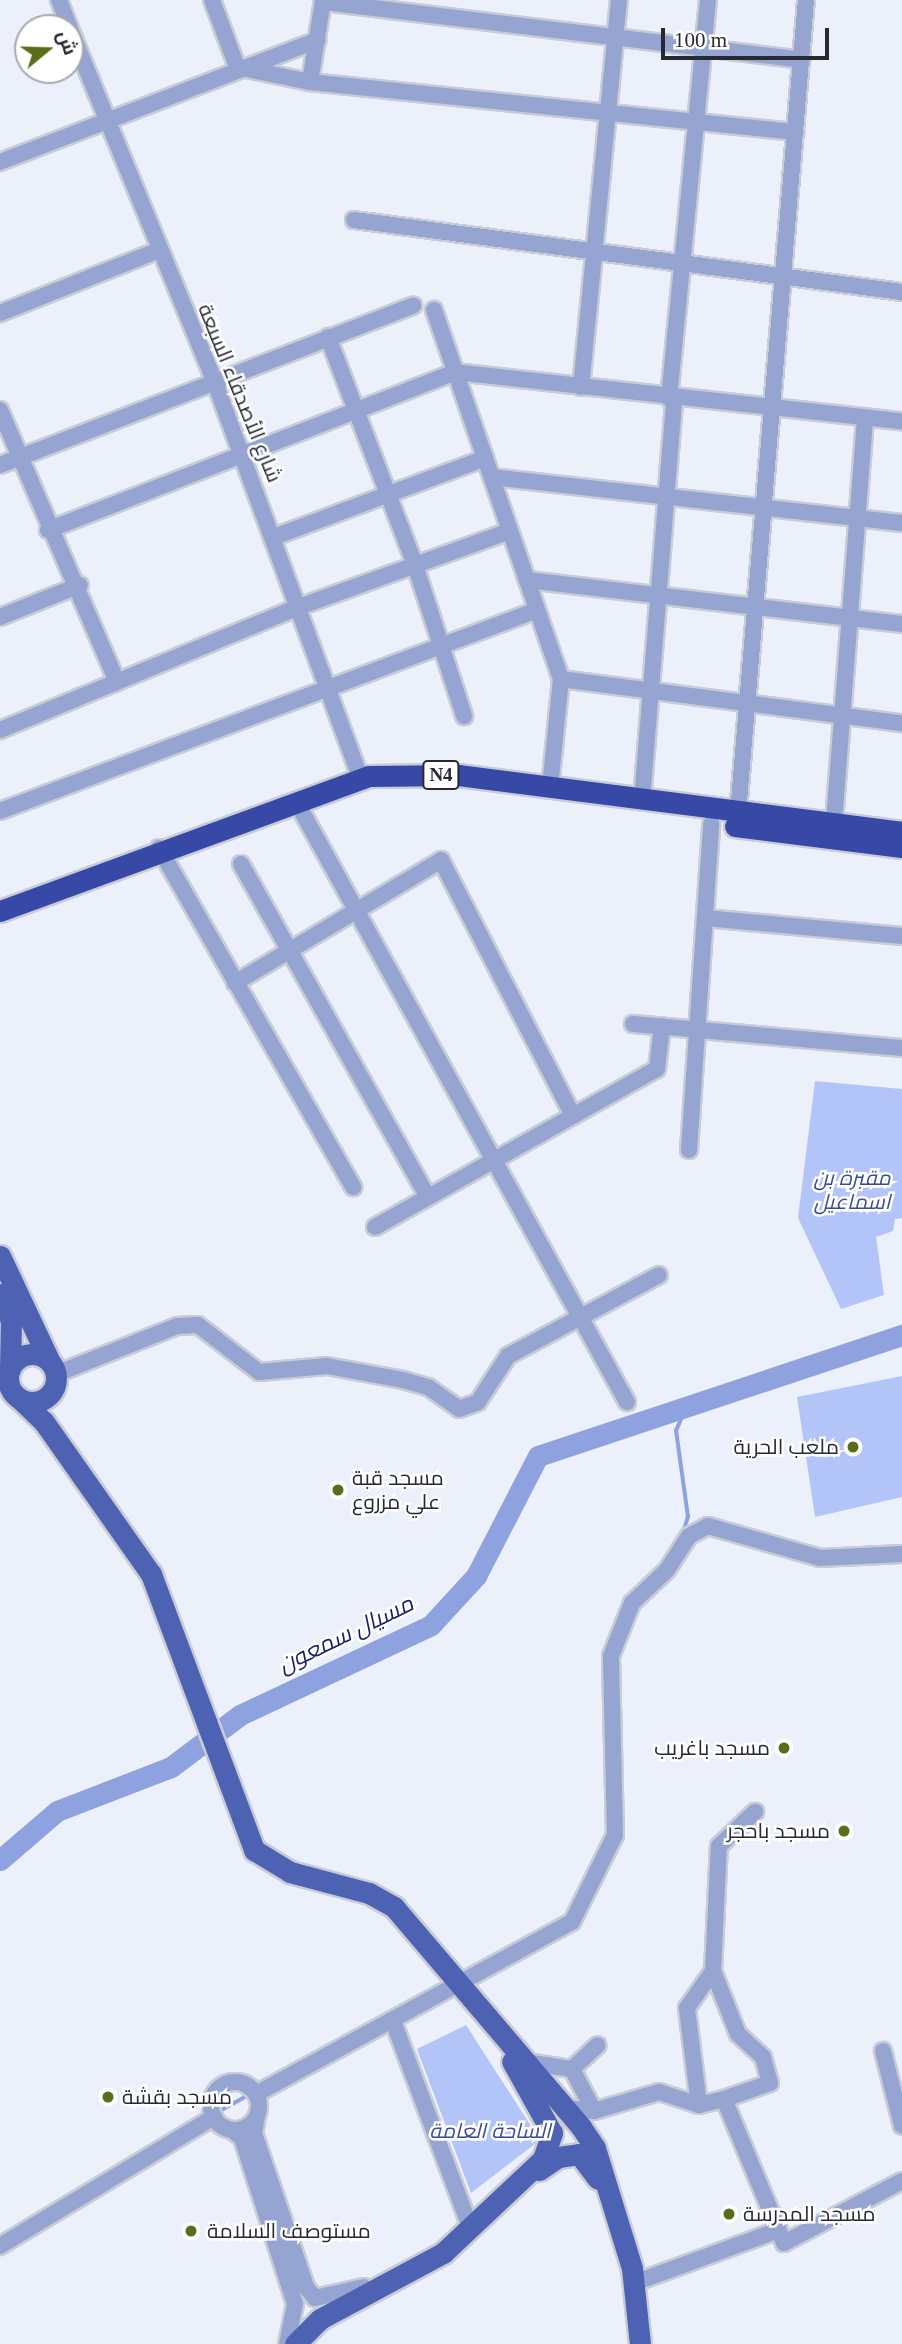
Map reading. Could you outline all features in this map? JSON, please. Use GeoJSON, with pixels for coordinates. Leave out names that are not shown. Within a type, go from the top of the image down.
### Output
{"type":"FeatureCollection","features":[{"type":"Feature","properties":{"kind":"highway","name":"N4"},"geometry":{"type":"LineString","coordinates":[[0,923],[162,854],[360,776],[458,775],[550,787],[711,824],[902,847]]}},
{"type":"Feature","properties":{"kind":"highway","name":"N4"},"geometry":{"type":"LineString","coordinates":[[0,911],[162,854],[364,788],[452,788],[834,822],[902,832]]}},
{"type":"Feature","properties":{"kind":"main road"},"geometry":{"type":"LineString","coordinates":[[0,1256],[53,1375],[59,1446]]}},
{"type":"Feature","properties":{"kind":"main road"},"geometry":{"type":"LineString","coordinates":[[0,1289],[10,1369],[9,1385],[19,1398],[36,1410],[150,1574],[254,1850],[290,1872],[369,1893],[394,1907],[565,2108],[595,2148],[634,2283],[640,2344]]}},
{"type":"Feature","properties":{"kind":"main road"},"geometry":{"type":"LineString","coordinates":[[10,1369],[27,1354],[53,1375]]}},
{"type":"Feature","properties":{"kind":"main road"},"geometry":{"type":"LineString","coordinates":[[19,1398],[42,1400],[53,1375]]}},
{"type":"Feature","properties":{"kind":"main road"},"geometry":{"type":"LineString","coordinates":[[295,2344],[320,2319],[416,2268],[470,2227],[543,2159],[552,2133],[483,2011]]}},
{"type":"Feature","properties":{"kind":"main road"},"geometry":{"type":"LineString","coordinates":[[510,2190],[558,2157],[579,2154],[612,2205]]}},
{"type":"Feature","properties":{"kind":"street"},"geometry":{"type":"LineString","coordinates":[[212,0],[237,67]]}},
{"type":"Feature","properties":{"kind":"street"},"geometry":{"type":"LineString","coordinates":[[581,387],[619,0]]}},
{"type":"Feature","properties":{"kind":"street"},"geometry":{"type":"LineString","coordinates":[[642,807],[671,398],[708,0]]}},
{"type":"Feature","properties":{"kind":"street"},"geometry":{"type":"LineString","coordinates":[[738,813],[806,0]]}},
{"type":"Feature","properties":{"kind":"street"},"geometry":{"type":"LineString","coordinates":[[310,82],[323,1],[801,60]]}},
{"type":"Feature","properties":{"kind":"street"},"geometry":{"type":"LineString","coordinates":[[0,162],[237,67],[317,40]]}},
{"type":"Feature","properties":{"kind":"street","name":"شارع الأصدقاء السبعة"},"geometry":{"type":"LineString","coordinates":[[84,63],[214,380],[360,776]]}},
{"type":"Feature","properties":{"kind":"street"},"geometry":{"type":"LineString","coordinates":[[237,67],[310,82],[795,132]]}},
{"type":"Feature","properties":{"kind":"street"},"geometry":{"type":"LineString","coordinates":[[354,220],[902,292]]}},
{"type":"Feature","properties":{"kind":"street"},"geometry":{"type":"LineString","coordinates":[[0,313],[159,250]]}},
{"type":"Feature","properties":{"kind":"street"},"geometry":{"type":"LineString","coordinates":[[0,465],[214,380],[413,306]]}},
{"type":"Feature","properties":{"kind":"street"},"geometry":{"type":"LineString","coordinates":[[434,310],[561,679],[550,787]]}},
{"type":"Feature","properties":{"kind":"street"},"geometry":{"type":"LineString","coordinates":[[328,337],[385,495],[415,565],[464,716]]}},
{"type":"Feature","properties":{"kind":"street"},"geometry":{"type":"LineString","coordinates":[[48,530],[455,372],[772,410],[902,421]]}},
{"type":"Feature","properties":{"kind":"street"},"geometry":{"type":"LineString","coordinates":[[0,410],[48,530],[80,585],[116,679]]}},
{"type":"Feature","properties":{"kind":"street"},"geometry":{"type":"LineString","coordinates":[[834,822],[865,418]]}},
{"type":"Feature","properties":{"kind":"street"},"geometry":{"type":"LineString","coordinates":[[274,537],[485,458]]}},
{"type":"Feature","properties":{"kind":"street"},"geometry":{"type":"LineString","coordinates":[[492,477],[902,523]]}},
{"type":"Feature","properties":{"kind":"street"},"geometry":{"type":"LineString","coordinates":[[0,730],[116,679],[296,608],[510,531]]}},
{"type":"Feature","properties":{"kind":"street"},"geometry":{"type":"LineString","coordinates":[[527,580],[902,624]]}},
{"type":"Feature","properties":{"kind":"street"},"geometry":{"type":"LineString","coordinates":[[0,617],[80,585]]}},
{"type":"Feature","properties":{"kind":"street"},"geometry":{"type":"LineString","coordinates":[[0,811],[537,610]]}},
{"type":"Feature","properties":{"kind":"street"},"geometry":{"type":"LineString","coordinates":[[561,679],[902,723]]}},
{"type":"Feature","properties":{"kind":"street"},"geometry":{"type":"LineString","coordinates":[[301,810],[627,1402]]}},
{"type":"Feature","properties":{"kind":"street"},"geometry":{"type":"LineString","coordinates":[[689,1150],[711,824]]}},
{"type":"Feature","properties":{"kind":"street"},"geometry":{"type":"LineString","coordinates":[[162,854],[353,1187]]}},
{"type":"Feature","properties":{"kind":"street"},"geometry":{"type":"LineString","coordinates":[[235,982],[441,860],[573,1116]]}},
{"type":"Feature","properties":{"kind":"street"},"geometry":{"type":"LineString","coordinates":[[241,864],[428,1197]]}},
{"type":"Feature","properties":{"kind":"street"},"geometry":{"type":"LineString","coordinates":[[705,918],[902,936]]}},
{"type":"Feature","properties":{"kind":"street"},"geometry":{"type":"LineString","coordinates":[[634,1024],[902,1048]]}},
{"type":"Feature","properties":{"kind":"street"},"geometry":{"type":"LineString","coordinates":[[375,1227],[657,1069],[662,1026]]}},
{"type":"Feature","properties":{"kind":"street"},"geometry":{"type":"LineString","coordinates":[[53,1375],[177,1326],[198,1325],[259,1372],[327,1366],[403,1380],[428,1387],[459,1409],[478,1402],[508,1356],[659,1275]]}},
{"type":"Feature","properties":{"kind":"street"},"geometry":{"type":"LineString","coordinates":[[256,2094],[566,1929],[597,1876],[615,1835],[618,1794],[611,1656],[632,1603],[667,1570],[689,1536],[708,1526],[820,1558],[902,1554]]}},
{"type":"Feature","properties":{"kind":"street"},"geometry":{"type":"LineString","coordinates":[[565,2108],[594,2111],[659,2092],[699,2105],[770,2083],[763,2057],[738,2034],[713,1971],[719,1846],[755,1812]]}},
{"type":"Feature","properties":{"kind":"street"},"geometry":{"type":"LineString","coordinates":[[699,2105],[687,2008],[713,1971]]}},
{"type":"Feature","properties":{"kind":"street"},"geometry":{"type":"LineString","coordinates":[[393,2021],[470,2227]]}},
{"type":"Feature","properties":{"kind":"street"},"geometry":{"type":"LineString","coordinates":[[572,2069],[598,2045]]}},
{"type":"Feature","properties":{"kind":"street"},"geometry":{"type":"LineString","coordinates":[[883,2051],[902,2126]]}},
{"type":"Feature","properties":{"kind":"street"},"geometry":{"type":"LineString","coordinates":[[526,2062],[572,2069]]}},
{"type":"Feature","properties":{"kind":"street"},"geometry":{"type":"LineString","coordinates":[[572,2069],[594,2111]]}},
{"type":"Feature","properties":{"kind":"street"},"geometry":{"type":"LineString","coordinates":[[287,2344],[295,2304],[242,2138],[214,2117],[212,2101],[221,2087],[243,2084],[256,2094],[257,2116],[254,2133],[315,2298],[416,2268]]}},
{"type":"Feature","properties":{"kind":"street"},"geometry":{"type":"LineString","coordinates":[[724,2099],[784,2243],[902,2181]]}},
{"type":"Feature","properties":{"kind":"street"},"geometry":{"type":"LineString","coordinates":[[232,2130],[257,2116]]}},
{"type":"Feature","properties":{"kind":"street"},"geometry":{"type":"LineString","coordinates":[[0,2246],[214,2117]]}},
{"type":"Feature","properties":{"kind":"street"},"geometry":{"type":"LineString","coordinates":[[634,2283],[779,2230]]}},
{"type":"Feature","properties":{"kind":"green space","name":"مقبرة بن اسماعيل"},"geometry":{"type":"Polygon","coordinates":[[[815,1081],[902,1089],[902,1218],[895,1219],[893,1231],[876,1237],[884,1295],[841,1309],[798,1218],[815,1081]]]}},
{"type":"Feature","properties":{"kind":"green space","name":"ملعب الحرية"},"geometry":{"type":"Polygon","coordinates":[[[902,1376],[902,1497],[815,1517],[797,1397],[902,1376]]]}},
{"type":"Feature","properties":{"kind":"green space","name":"الساحة العامة"},"geometry":{"type":"Polygon","coordinates":[[[466,2025],[540,2140],[471,2193],[417,2049],[466,2025]]]}},
{"type":"Feature","properties":{"kind":"waterway","name":"مسيال سمعون"},"geometry":{"type":"LineString","coordinates":[[0,1860],[57,1811],[171,1767],[240,1715],[431,1625],[476,1576],[538,1456],[902,1335]]}},
{"type":"Feature","properties":{"kind":"waterway"},"geometry":{"type":"LineString","coordinates":[[683,1533],[688,1517],[676,1431],[688,1403]]}},
{"type":"Feature","properties":{"kind":"waterway"},"geometry":{"type":"LineString","coordinates":[[218,2112],[251,2094]]}},
{"type":"Feature","properties":{"kind":"place","name":"ملعب الحرية"},"geometry":{"type":"Point","coordinates":[853,1447]}},
{"type":"Feature","properties":{"kind":"place","name":"مسجد قبة علي مزروع"},"geometry":{"type":"Point","coordinates":[338,1490]}},
{"type":"Feature","properties":{"kind":"place","name":"مسجد باغريب"},"geometry":{"type":"Point","coordinates":[784,1748]}},
{"type":"Feature","properties":{"kind":"place","name":"مسجد باحجر"},"geometry":{"type":"Point","coordinates":[844,1831]}},
{"type":"Feature","properties":{"kind":"place","name":"مسجد بقشة"},"geometry":{"type":"Point","coordinates":[108,2097]}},
{"type":"Feature","properties":{"kind":"place","name":"مسجد المدرسة"},"geometry":{"type":"Point","coordinates":[729,2214]}},
{"type":"Feature","properties":{"kind":"place","name":"مستوصف السلامة"},"geometry":{"type":"Point","coordinates":[191,2231]}}]}
